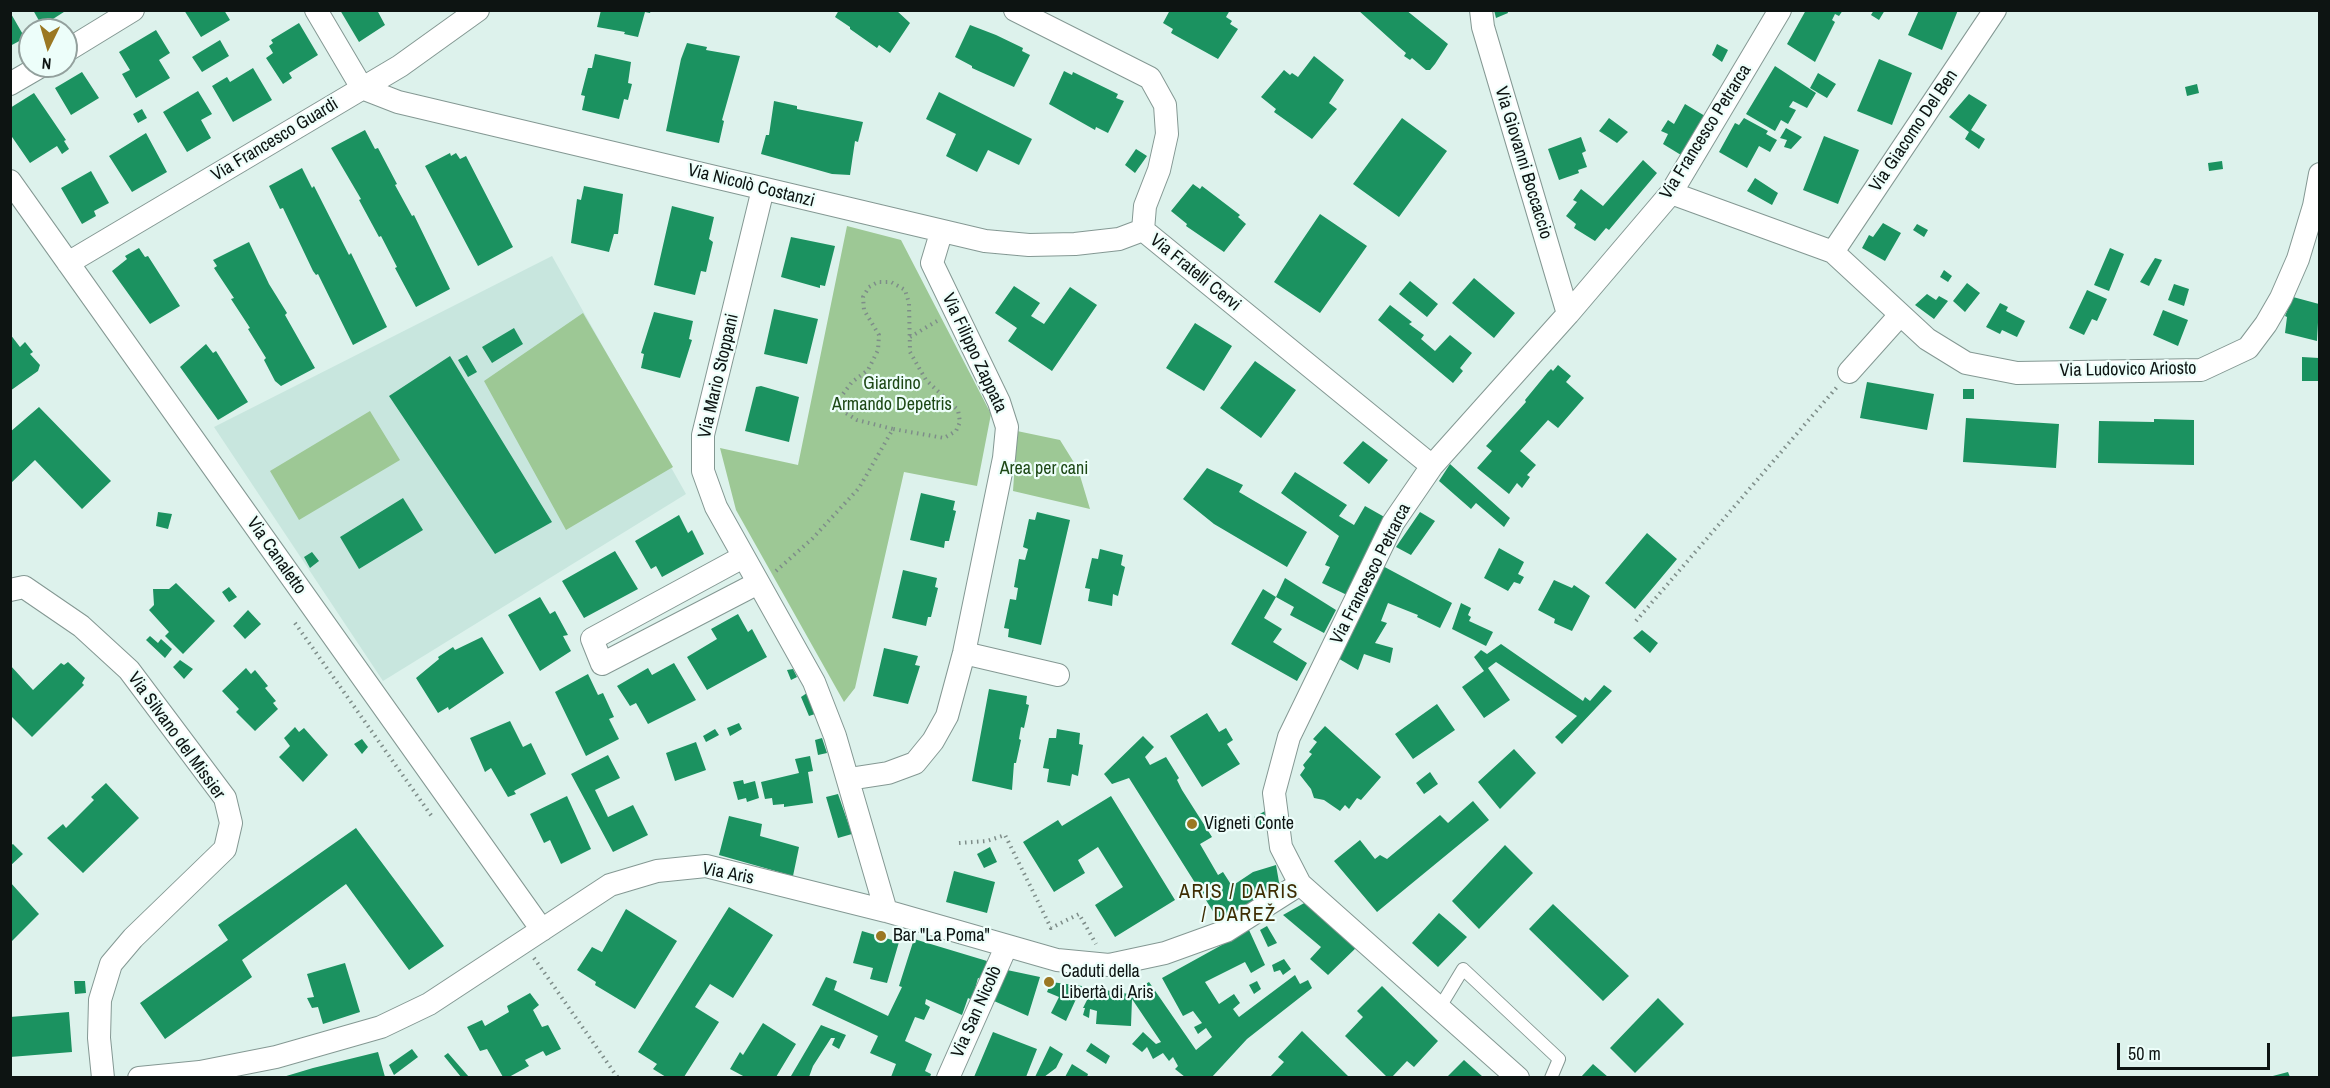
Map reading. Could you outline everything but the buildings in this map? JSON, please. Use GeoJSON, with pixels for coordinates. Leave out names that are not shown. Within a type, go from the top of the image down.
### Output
{"type":"FeatureCollection","features":[{"type":"Feature","properties":{"kind":"street"},"geometry":{"type":"LineString","coordinates":[[78,44],[133,10]]}},
{"type":"Feature","properties":{"kind":"street"},"geometry":{"type":"LineString","coordinates":[[315,10],[362,88]]}},
{"type":"Feature","properties":{"kind":"street","name":"Via Francesco Guardi"},"geometry":{"type":"LineString","coordinates":[[68,263],[400,66],[478,10]]}},
{"type":"Feature","properties":{"kind":"street","name":"Via Fratelli Cervi"},"geometry":{"type":"LineString","coordinates":[[1015,10],[1150,78],[1165,105],[1167,134],[1159,170],[1145,206],[1143,230],[1432,466]]}},
{"type":"Feature","properties":{"kind":"street","name":"Via Giovanni Boccaccio"},"geometry":{"type":"LineString","coordinates":[[1481,10],[1483,27],[1568,314]]}},
{"type":"Feature","properties":{"kind":"street","name":"Via Francesco Petrarca"},"geometry":{"type":"LineString","coordinates":[[1518,1077],[1300,884],[1281,847],[1274,793],[1289,737],[1393,523],[1432,466],[1568,314],[1671,193],[1780,10]]}},
{"type":"Feature","properties":{"kind":"street","name":"Via Giacomo Del Ben"},"geometry":{"type":"LineString","coordinates":[[1833,252],[1995,10]]}},
{"type":"Feature","properties":{"kind":"street","name":"Via Nicolò Costanzi"},"geometry":{"type":"LineString","coordinates":[[362,88],[398,102],[985,241],[1029,245],[1119,239],[1143,230]]}},
{"type":"Feature","properties":{"kind":"street","name":"Via Ludovico Ariosto"},"geometry":{"type":"LineString","coordinates":[[1671,193],[1833,252],[1927,339],[1966,363],[2017,373],[2201,370],[2248,348],[2276,307],[2306,238],[2319,174]]}},
{"type":"Feature","properties":{"kind":"street","name":"Via Canaletto"},"geometry":{"type":"LineString","coordinates":[[10,181],[542,930]]}},
{"type":"Feature","properties":{"kind":"street","name":"Via Mario Stoppani"},"geometry":{"type":"LineString","coordinates":[[763,189],[703,435],[703,471],[716,507],[743,557],[763,580],[814,682],[849,779],[886,911]]}},
{"type":"Feature","properties":{"kind":"street","name":"Via Filippo Zappata"},"geometry":{"type":"LineString","coordinates":[[849,779],[888,773],[915,763],[933,741],[947,716],[964,653],[1004,458],[1006,427],[999,402],[932,262],[941,232]]}},
{"type":"Feature","properties":{"kind":"street"},"geometry":{"type":"LineString","coordinates":[[1850,372],[1900,315]]}},
{"type":"Feature","properties":{"kind":"street"},"geometry":{"type":"LineString","coordinates":[[743,557],[592,639],[602,664],[763,580]]}},
{"type":"Feature","properties":{"kind":"street","name":"Via Silvano del Missier"},"geometry":{"type":"LineString","coordinates":[[17,588],[81,626],[129,670],[225,798],[231,823],[225,849],[133,938],[111,964],[100,1000],[99,1038],[103,1077]]}},
{"type":"Feature","properties":{"kind":"street"},"geometry":{"type":"LineString","coordinates":[[964,653],[1058,675]]}},
{"type":"Feature","properties":{"kind":"street","name":"Via Aris"},"geometry":{"type":"LineString","coordinates":[[139,1077],[200,1072],[276,1057],[381,1027],[429,1004],[610,885],[657,871],[706,866],[886,911],[1057,960],[1109,965],[1165,953],[1226,931],[1300,884]]}},
{"type":"Feature","properties":{"kind":"street","name":"Via San Nicolò"},"geometry":{"type":"LineString","coordinates":[[948,1077],[1006,947]]}},
{"type":"Feature","properties":{"kind":"lane"},"geometry":{"type":"LineString","coordinates":[[1440,1007],[1462,969],[1559,1059],[1551,1077]]}},
{"type":"Feature","properties":{"kind":"path"},"geometry":{"type":"LineString","coordinates":[[878,282],[891,282],[905,290],[909,303],[910,352],[926,380],[958,410],[960,422],[956,431],[944,438],[892,429],[857,420],[841,410],[843,394],[852,382],[868,370],[878,350],[879,335],[864,310],[863,297],[869,287],[878,282]]}},
{"type":"Feature","properties":{"kind":"path"},"geometry":{"type":"LineString","coordinates":[[909,337],[943,317]]}},
{"type":"Feature","properties":{"kind":"path"},"geometry":{"type":"LineString","coordinates":[[1636,621],[1850,372]]}},
{"type":"Feature","properties":{"kind":"path"},"geometry":{"type":"LineString","coordinates":[[763,580],[813,539],[859,488],[892,429]]}},
{"type":"Feature","properties":{"kind":"path"},"geometry":{"type":"LineString","coordinates":[[959,843],[987,842],[1005,835],[1051,928],[1079,914],[1109,965]]}},
{"type":"Feature","properties":{"kind":"shaded area"},"geometry":{"type":"Polygon","coordinates":[[[552,256],[686,494],[383,681],[214,427],[552,256]]]}},
{"type":"Feature","properties":{"kind":"green space","name":"Giardino Armando Depetris"},"geometry":{"type":"Polygon","coordinates":[[[847,226],[901,240],[991,414],[977,486],[904,472],[855,688],[844,702],[736,510],[720,448],[798,465],[847,226]]]}},
{"type":"Feature","properties":{"kind":"green space"},"geometry":{"type":"Polygon","coordinates":[[[583,313],[673,467],[566,530],[484,381],[583,313]]]}},
{"type":"Feature","properties":{"kind":"green space"},"geometry":{"type":"Polygon","coordinates":[[[370,411],[400,460],[299,520],[270,471],[370,411]]]}},
{"type":"Feature","properties":{"kind":"green space","name":"Area per cani"},"geometry":{"type":"Polygon","coordinates":[[[1017,431],[1060,440],[1078,469],[1090,509],[1013,491],[1017,431]]]}},
{"type":"Feature","properties":{"kind":"place","name":"Vigneti Conte"},"geometry":{"type":"Point","coordinates":[1192,824]}},
{"type":"Feature","properties":{"kind":"place","name":"Bar \"La Poma\""},"geometry":{"type":"Point","coordinates":[881,936]}},
{"type":"Feature","properties":{"kind":"place","name":"Caduti della Libertà di Aris"},"geometry":{"type":"Point","coordinates":[1049,982]}},
{"type":"Feature","properties":{"kind":"district","name":"ARIS / DARIS / DAREŽ"},"geometry":{"type":"Point","coordinates":[1239,904]}}]}
